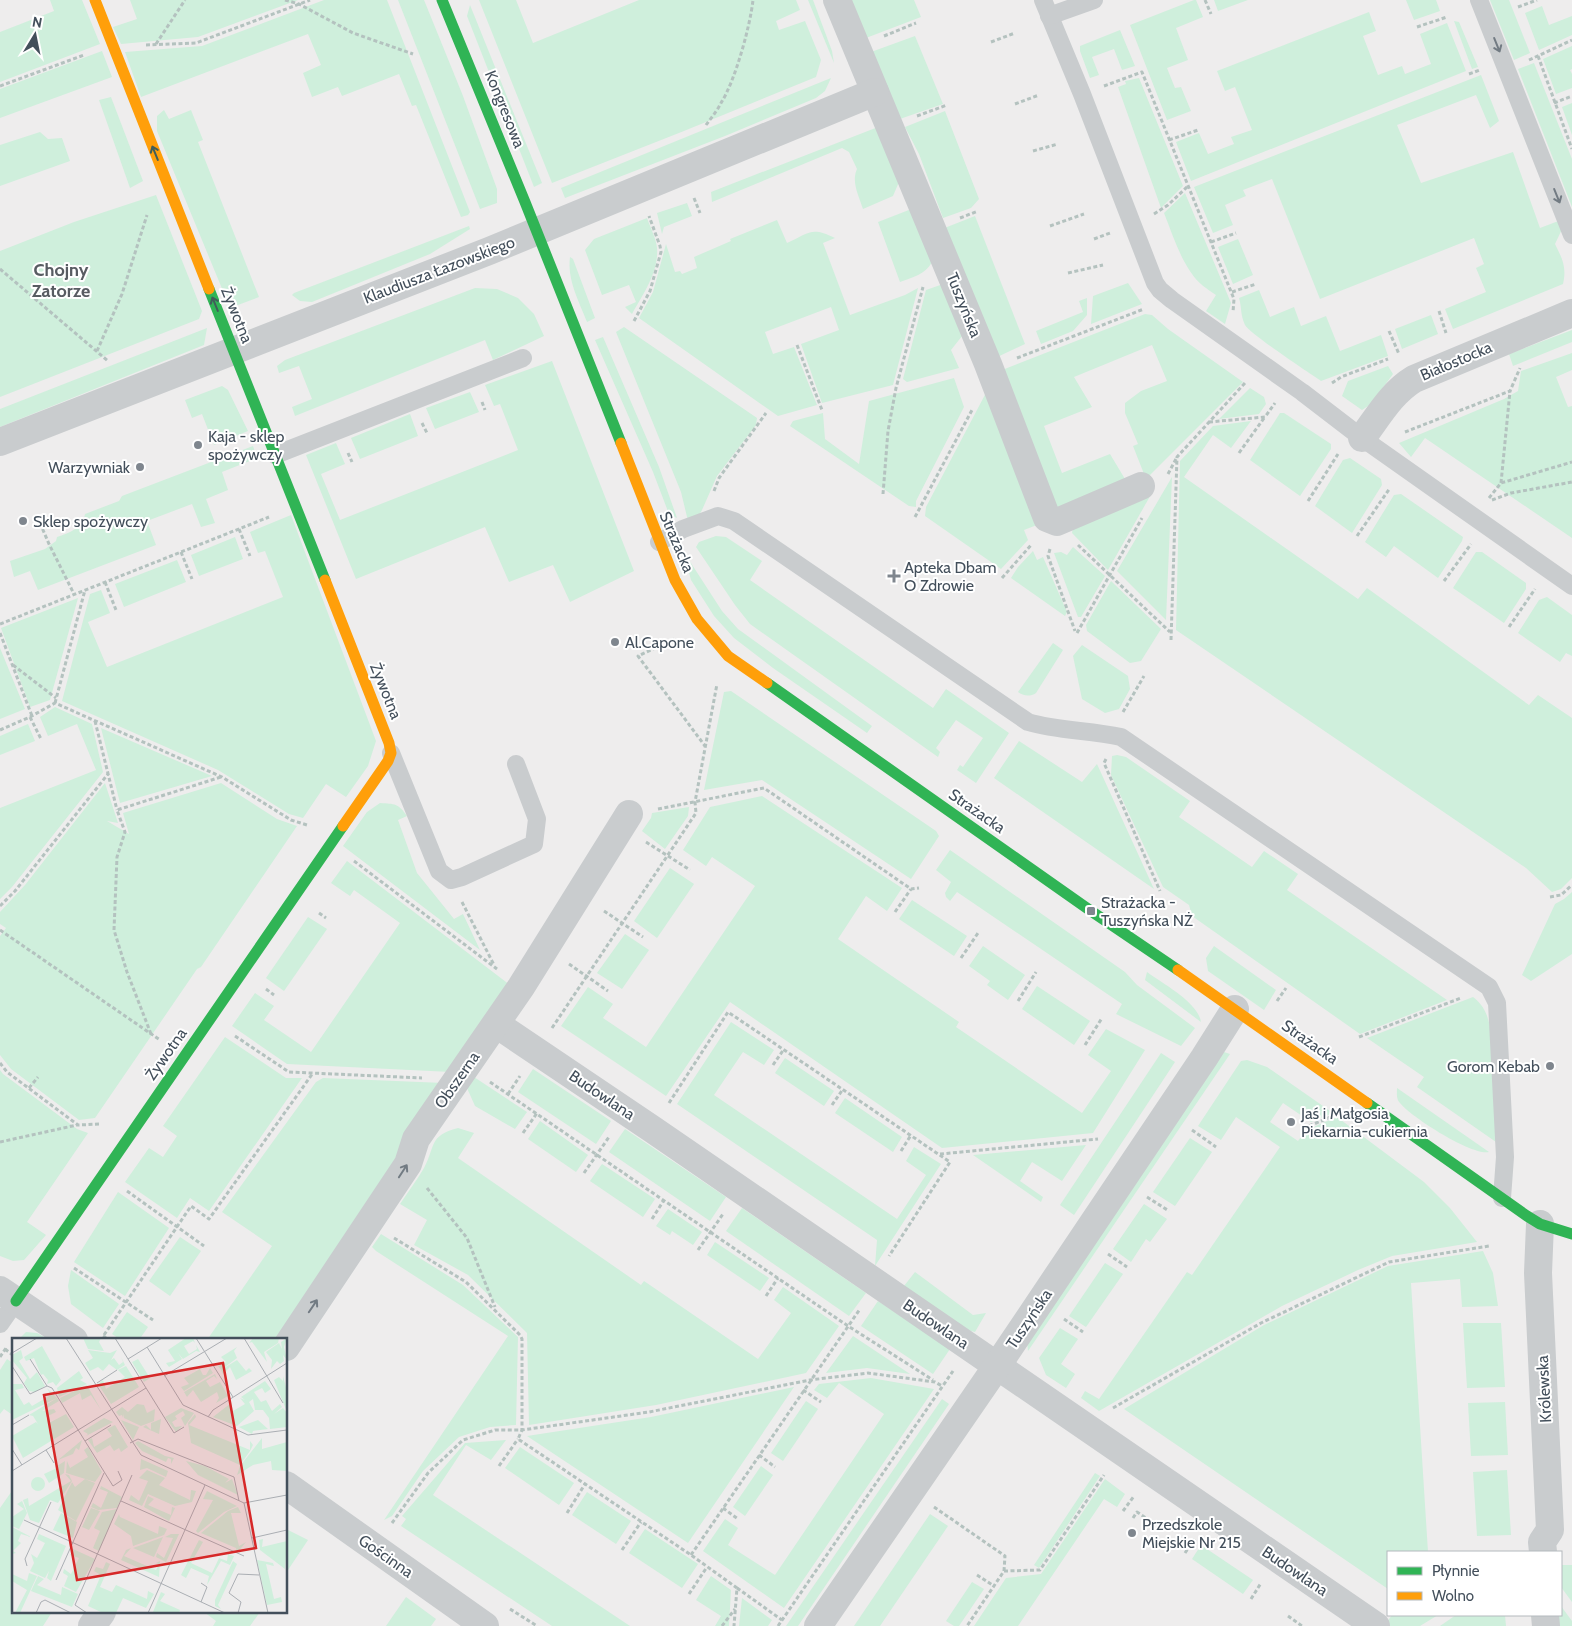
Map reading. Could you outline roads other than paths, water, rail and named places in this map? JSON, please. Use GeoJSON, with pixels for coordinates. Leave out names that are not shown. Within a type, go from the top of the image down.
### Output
{"type":"FeatureCollection","features":[{"type":"Feature","properties":{"kind":"street","name":"Żywotna"},"geometry":{"type":"LineString","coordinates":[[8,1295],[138,1123],[392,753],[95,0]]}},
{"type":"Feature","properties":{"kind":"street","name":"Kongresowa"},"geometry":{"type":"LineString","coordinates":[[442,0],[536,232]]}},
{"type":"Feature","properties":{"kind":"street","name":"Tuszyńska"},"geometry":{"type":"LineString","coordinates":[[837,0],[991,372],[1047,518],[1057,522],[1141,486]]}},
{"type":"Feature","properties":{"kind":"street","name":"Klaudiusza Łazowskiego"},"geometry":{"type":"LineString","coordinates":[[0,442],[536,232],[875,92]]}},
{"type":"Feature","properties":{"kind":"street","name":"Strażacka"},"geometry":{"type":"LineString","coordinates":[[536,232],[659,542],[687,604],[702,626],[728,656],[1235,1009],[1502,1198],[1540,1224],[1572,1234]]}},
{"type":"Feature","properties":{"kind":"street","name":"Białostocka"},"geometry":{"type":"LineString","coordinates":[[1367,441],[1394,395],[1414,379],[1572,313]]}},
{"type":"Feature","properties":{"kind":"street","name":"Obszerna"},"geometry":{"type":"LineString","coordinates":[[288,1344],[408,1164],[416,1140],[521,988],[629,814]]}},
{"type":"Feature","properties":{"kind":"street","name":"Tuszyńska"},"geometry":{"type":"LineString","coordinates":[[818,1626],[997,1366],[1235,1009]]}},
{"type":"Feature","properties":{"kind":"street","name":"Budowlana"},"geometry":{"type":"LineString","coordinates":[[496,1024],[1376,1626]]}},
{"type":"Feature","properties":{"kind":"street","name":"Królewska"},"geometry":{"type":"LineString","coordinates":[[1540,1224],[1538,1273],[1555,1537]]}},
{"type":"Feature","properties":{"kind":"street"},"geometry":{"type":"LineString","coordinates":[[8,1295],[71,1338]]}},
{"type":"Feature","properties":{"kind":"street","name":"Gościnna"},"geometry":{"type":"LineString","coordinates":[[288,1486],[486,1626]]}},
{"type":"Feature","properties":{"kind":"street"},"geometry":{"type":"LineString","coordinates":[[92,1626],[101,1614]]}},
{"type":"Feature","properties":{"kind":"lane"},"geometry":{"type":"LineString","coordinates":[[1094,0],[1046,8],[1082,94],[1135,234],[1155,283],[1160,290],[1367,441],[1572,586]]}},
{"type":"Feature","properties":{"kind":"lane"},"geometry":{"type":"LineString","coordinates":[[1479,0],[1572,235]]}},
{"type":"Feature","properties":{"kind":"lane"},"geometry":{"type":"LineString","coordinates":[[275,455],[523,358]]}},
{"type":"Feature","properties":{"kind":"lane"},"geometry":{"type":"LineString","coordinates":[[659,542],[683,529],[718,516],[734,521],[1028,722],[1041,726],[1105,733],[1121,737],[1489,987],[1498,1003],[1506,1157],[1502,1198]]}},
{"type":"Feature","properties":{"kind":"lane"},"geometry":{"type":"LineString","coordinates":[[392,753],[439,871],[451,880],[462,877],[534,844],[538,819],[516,764]]}},
{"type":"Feature","properties":{"kind":"lane"},"geometry":{"type":"LineString","coordinates":[[0,1324],[8,1295]]}},
{"type":"Feature","properties":{"kind":"place","name":"Kaja - sklep spożywczy"},"geometry":{"type":"Point","coordinates":[198,445]}},
{"type":"Feature","properties":{"kind":"place","name":"Warzywniak"},"geometry":{"type":"Point","coordinates":[140,467]}},
{"type":"Feature","properties":{"kind":"place","name":"Sklep spożywczy"},"geometry":{"type":"Point","coordinates":[23,521]}},
{"type":"Feature","properties":{"kind":"place","name":"Apteka Dbam O Zdrowie"},"geometry":{"type":"Point","coordinates":[894,576]}},
{"type":"Feature","properties":{"kind":"place","name":"Al.Capone"},"geometry":{"type":"Point","coordinates":[615,642]}},
{"type":"Feature","properties":{"kind":"place","name":"Strażacka - Tuszyńska NŻ"},"geometry":{"type":"Point","coordinates":[1091,911]}},
{"type":"Feature","properties":{"kind":"place","name":"Gorom Kebab"},"geometry":{"type":"Point","coordinates":[1550,1066]}},
{"type":"Feature","properties":{"kind":"place","name":"Jaś i Małgosia Piekarnia-cukiernia"},"geometry":{"type":"Point","coordinates":[1291,1122]}},
{"type":"Feature","properties":{"kind":"place","name":"Przedszkole Miejskie Nr 215"},"geometry":{"type":"Point","coordinates":[1132,1533]}},
{"type":"Feature","properties":{"kind":"district","name":"Chojny Zatorze"},"geometry":{"type":"Point","coordinates":[61,280]}}]}
